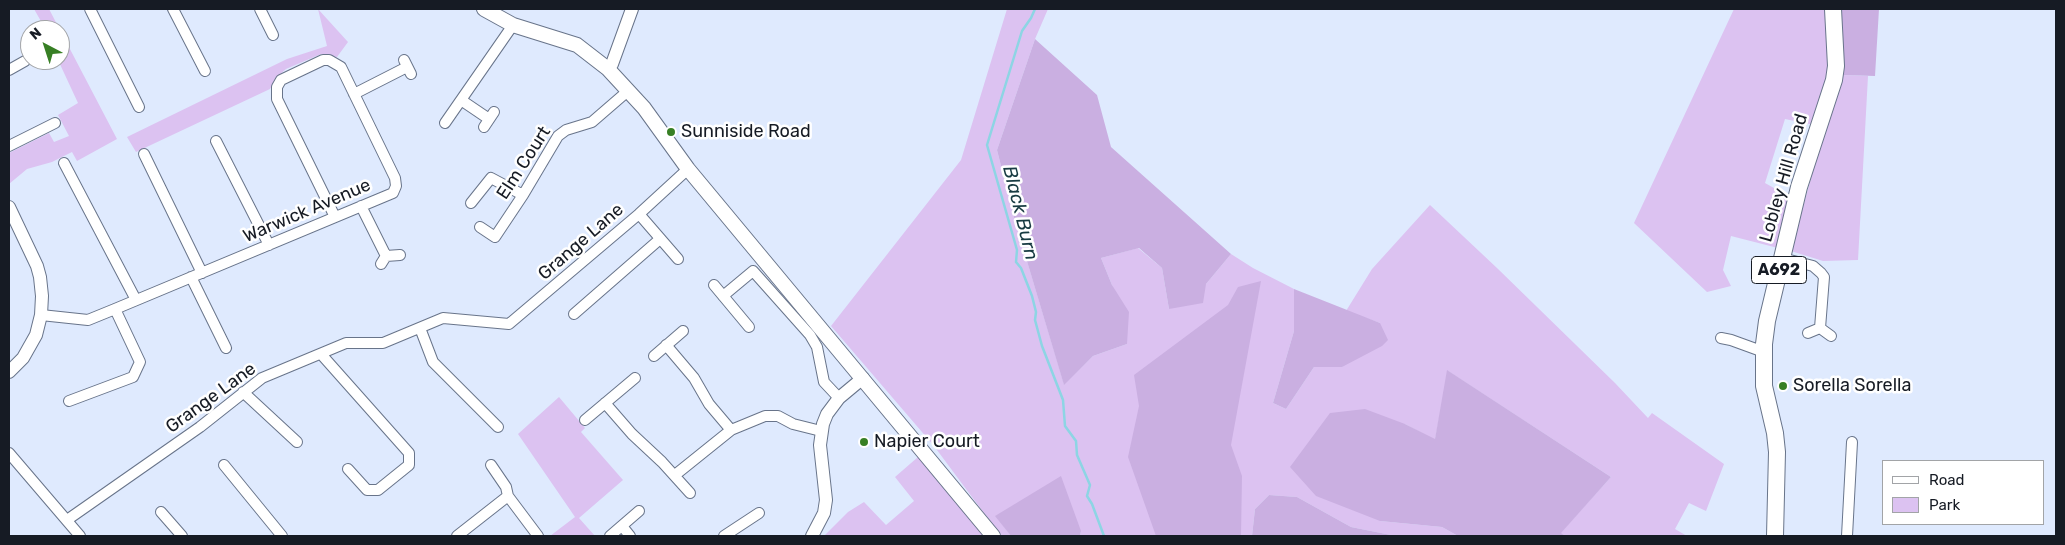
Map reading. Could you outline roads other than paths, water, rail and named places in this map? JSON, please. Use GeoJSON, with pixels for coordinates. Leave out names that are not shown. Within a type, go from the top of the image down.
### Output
{"type":"FeatureCollection","features":[{"type":"Feature","properties":{"kind":"highway","name":"Lobley Hill Road"},"geometry":{"type":"LineString","coordinates":[[1775,536],[1777,452],[1775,433],[1764,386],[1764,352],[1767,321],[1799,187],[1834,80],[1836,66],[1834,9]]}},
{"type":"Feature","properties":{"kind":"main road"},"geometry":{"type":"LineString","coordinates":[[484,9],[512,25],[577,45],[608,69],[629,90],[688,169],[993,536]]}},
{"type":"Feature","properties":{"kind":"street"},"geometry":{"type":"LineString","coordinates":[[90,9],[139,107]]}},
{"type":"Feature","properties":{"kind":"street"},"geometry":{"type":"LineString","coordinates":[[173,9],[205,71]]}},
{"type":"Feature","properties":{"kind":"street"},"geometry":{"type":"LineString","coordinates":[[260,9],[273,35]]}},
{"type":"Feature","properties":{"kind":"street"},"geometry":{"type":"LineString","coordinates":[[608,69],[612,64],[632,9]]}},
{"type":"Feature","properties":{"kind":"street"},"geometry":{"type":"LineString","coordinates":[[445,123],[512,25]]}},
{"type":"Feature","properties":{"kind":"street","name":"Warwick Avenue"},"geometry":{"type":"LineString","coordinates":[[41,315],[88,320],[393,193],[396,186],[395,178],[341,67],[329,60],[323,60],[281,80],[277,88],[277,99],[335,217]]}},
{"type":"Feature","properties":{"kind":"street"},"geometry":{"type":"LineString","coordinates":[[354,94],[407,67]]}},
{"type":"Feature","properties":{"kind":"street","name":"Elm Court"},"geometry":{"type":"LineString","coordinates":[[480,227],[495,237],[523,195],[558,136],[566,130],[592,122],[629,90]]}},
{"type":"Feature","properties":{"kind":"street"},"geometry":{"type":"LineString","coordinates":[[461,100],[489,120]]}},
{"type":"Feature","properties":{"kind":"street"},"geometry":{"type":"LineString","coordinates":[[9,146],[55,123]]}},
{"type":"Feature","properties":{"kind":"street"},"geometry":{"type":"LineString","coordinates":[[216,141],[269,245]]}},
{"type":"Feature","properties":{"kind":"street"},"geometry":{"type":"LineString","coordinates":[[144,154],[202,273]]}},
{"type":"Feature","properties":{"kind":"street"},"geometry":{"type":"LineString","coordinates":[[64,163],[136,300]]}},
{"type":"Feature","properties":{"kind":"street","name":"Grange Lane"},"geometry":{"type":"LineString","coordinates":[[67,520],[200,427],[262,378],[346,343],[383,343],[443,318],[509,324],[639,214],[688,169]]}},
{"type":"Feature","properties":{"kind":"street"},"geometry":{"type":"LineString","coordinates":[[476,200],[491,178],[523,195]]}},
{"type":"Feature","properties":{"kind":"street"},"geometry":{"type":"LineString","coordinates":[[361,206],[384,260],[400,255]]}},
{"type":"Feature","properties":{"kind":"street"},"geometry":{"type":"LineString","coordinates":[[9,207],[37,266],[40,277],[41,315],[36,335],[30,348],[9,372]]}},
{"type":"Feature","properties":{"kind":"street"},"geometry":{"type":"LineString","coordinates":[[639,214],[678,259]]}},
{"type":"Feature","properties":{"kind":"street"},"geometry":{"type":"LineString","coordinates":[[574,314],[660,239]]}},
{"type":"Feature","properties":{"kind":"street"},"geometry":{"type":"LineString","coordinates":[[1782,258],[1813,266],[1824,277],[1820,328]]}},
{"type":"Feature","properties":{"kind":"street"},"geometry":{"type":"LineString","coordinates":[[723,296],[754,271],[810,335],[817,347],[824,382],[828,389],[839,398]]}},
{"type":"Feature","properties":{"kind":"street"},"geometry":{"type":"LineString","coordinates":[[192,277],[226,348]]}},
{"type":"Feature","properties":{"kind":"street"},"geometry":{"type":"LineString","coordinates":[[714,285],[749,326]]}},
{"type":"Feature","properties":{"kind":"street"},"geometry":{"type":"LineString","coordinates":[[69,401],[133,377],[140,362],[115,309]]}},
{"type":"Feature","properties":{"kind":"street"},"geometry":{"type":"LineString","coordinates":[[420,328],[433,362],[498,427]]}},
{"type":"Feature","properties":{"kind":"street"},"geometry":{"type":"LineString","coordinates":[[1808,333],[1820,328]]}},
{"type":"Feature","properties":{"kind":"street"},"geometry":{"type":"LineString","coordinates":[[1820,328],[1831,336]]}},
{"type":"Feature","properties":{"kind":"street"},"geometry":{"type":"LineString","coordinates":[[654,356],[683,331]]}},
{"type":"Feature","properties":{"kind":"street"},"geometry":{"type":"LineString","coordinates":[[1720,338],[1764,352]]}},
{"type":"Feature","properties":{"kind":"street"},"geometry":{"type":"LineString","coordinates":[[666,346],[694,378],[709,404],[731,430]]}},
{"type":"Feature","properties":{"kind":"street"},"geometry":{"type":"LineString","coordinates":[[321,354],[409,453],[409,465],[378,490],[367,490],[348,470]]}},
{"type":"Feature","properties":{"kind":"street"},"geometry":{"type":"LineString","coordinates":[[585,420],[635,378]]}},
{"type":"Feature","properties":{"kind":"street"},"geometry":{"type":"LineString","coordinates":[[812,536],[824,514],[826,500],[826,486],[820,457],[821,431],[827,414],[839,398],[863,378]]}},
{"type":"Feature","properties":{"kind":"street"},"geometry":{"type":"LineString","coordinates":[[244,392],[297,442]]}},
{"type":"Feature","properties":{"kind":"street"},"geometry":{"type":"LineString","coordinates":[[605,403],[632,434],[675,475],[690,493]]}},
{"type":"Feature","properties":{"kind":"street"},"geometry":{"type":"LineString","coordinates":[[675,475],[731,430],[765,416],[778,416],[793,424],[821,431]]}},
{"type":"Feature","properties":{"kind":"street"},"geometry":{"type":"LineString","coordinates":[[1847,536],[1852,442]]}},
{"type":"Feature","properties":{"kind":"street"},"geometry":{"type":"LineString","coordinates":[[9,453],[80,536]]}},
{"type":"Feature","properties":{"kind":"street"},"geometry":{"type":"LineString","coordinates":[[224,465],[282,536]]}},
{"type":"Feature","properties":{"kind":"street"},"geometry":{"type":"LineString","coordinates":[[491,465],[506,488],[508,496],[534,535]]}},
{"type":"Feature","properties":{"kind":"street"},"geometry":{"type":"LineString","coordinates":[[457,536],[508,496]]}},
{"type":"Feature","properties":{"kind":"street"},"geometry":{"type":"LineString","coordinates":[[162,512],[182,536]]}},
{"type":"Feature","properties":{"kind":"street"},"geometry":{"type":"LineString","coordinates":[[610,536],[639,512]]}},
{"type":"Feature","properties":{"kind":"street"},"geometry":{"type":"LineString","coordinates":[[724,536],[759,513]]}},
{"type":"Feature","properties":{"kind":"street"},"geometry":{"type":"LineString","coordinates":[[622,526],[630,536]]}},
{"type":"Feature","properties":{"kind":"waterway","name":"Black Burn"},"geometry":{"type":"LineString","coordinates":[[1035,9],[1022,31],[987,145],[1017,250],[1016,262],[1021,268],[1032,296],[1036,312],[1035,320],[1042,346],[1063,400],[1065,426],[1076,441],[1077,455],[1090,485],[1087,496],[1104,536]]}},
{"type":"Feature","properties":{"kind":"place","name":"Sunniside Road"},"geometry":{"type":"Point","coordinates":[671,132]}},
{"type":"Feature","properties":{"kind":"place","name":"Sorella Sorella"},"geometry":{"type":"Point","coordinates":[1783,386]}},
{"type":"Feature","properties":{"kind":"place","name":"Napier Court"},"geometry":{"type":"Point","coordinates":[864,442]}}]}
